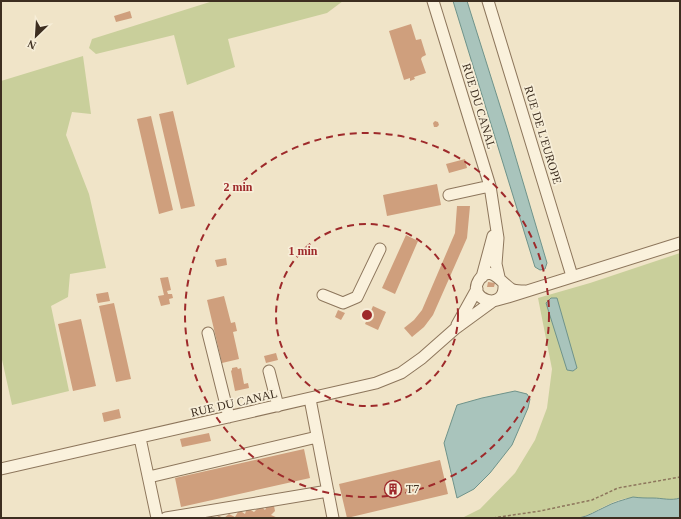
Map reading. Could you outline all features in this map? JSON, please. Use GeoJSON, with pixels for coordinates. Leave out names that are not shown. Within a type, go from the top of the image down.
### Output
{"type":"FeatureCollection","features":[{"type":"Feature","properties":{"kind":"street","name":"RUE DU CANAL"},"geometry":{"type":"LineString","coordinates":[[433,1],[490,186],[498,238],[496,264],[501,281]]}},
{"type":"Feature","properties":{"kind":"street","name":"RUE DE L'EUROPE"},"geometry":{"type":"LineString","coordinates":[[488,1],[572,276]]}},
{"type":"Feature","properties":{"kind":"street"},"geometry":{"type":"LineString","coordinates":[[449,196],[490,186]]}},
{"type":"Feature","properties":{"kind":"street","name":"RUE DU CANAL"},"geometry":{"type":"LineString","coordinates":[[456,328],[482,277],[490,251],[495,219]]}},
{"type":"Feature","properties":{"kind":"street"},"geometry":{"type":"LineString","coordinates":[[477,289],[478,293],[484,300],[495,300],[680,243]]}},
{"type":"Feature","properties":{"kind":"street"},"geometry":{"type":"LineString","coordinates":[[323,295],[343,303],[357,297],[380,249]]}},
{"type":"Feature","properties":{"kind":"street"},"geometry":{"type":"LineString","coordinates":[[482,277],[490,274],[513,290],[526,291]]}},
{"type":"Feature","properties":{"kind":"street"},"geometry":{"type":"LineString","coordinates":[[495,300],[503,293],[501,281]]}},
{"type":"Feature","properties":{"kind":"street","name":"RUE DU CANAL"},"geometry":{"type":"LineString","coordinates":[[1,469],[376,383],[401,373],[422,358],[456,328],[495,300]]}},
{"type":"Feature","properties":{"kind":"street"},"geometry":{"type":"LineString","coordinates":[[208,333],[229,417]]}},
{"type":"Feature","properties":{"kind":"street"},"geometry":{"type":"LineString","coordinates":[[269,371],[278,406]]}},
{"type":"Feature","properties":{"kind":"street"},"geometry":{"type":"LineString","coordinates":[[310,399],[333,518]]}},
{"type":"Feature","properties":{"kind":"street"},"geometry":{"type":"LineString","coordinates":[[149,477],[317,437]]}},
{"type":"Feature","properties":{"kind":"street"},"geometry":{"type":"LineString","coordinates":[[140,438],[157,518]]}},
{"type":"Feature","properties":{"kind":"street"},"geometry":{"type":"LineString","coordinates":[[166,518],[328,491]]}},
{"type":"Feature","properties":{"kind":"path"},"geometry":{"type":"LineString","coordinates":[[493,518],[540,511],[592,500],[618,488],[680,477]]}},
{"type":"Feature","properties":{"kind":"green space"},"geometry":{"type":"Polygon","coordinates":[[[213,1],[343,1],[327,13],[228,39],[235,67],[187,85],[174,35],[96,54],[89,48],[92,39],[213,1]]]}},
{"type":"Feature","properties":{"kind":"green space"},"geometry":{"type":"Polygon","coordinates":[[[83,56],[91,114],[72,112],[66,135],[89,194],[106,268],[70,274],[68,297],[51,306],[69,391],[12,405],[1,355],[1,81],[83,56]]]}},
{"type":"Feature","properties":{"kind":"green space"},"geometry":{"type":"Polygon","coordinates":[[[680,253],[680,498],[664,500],[627,498],[579,518],[462,518],[480,509],[515,473],[535,440],[547,408],[552,369],[538,298],[590,283],[680,253]]]}},
{"type":"Feature","properties":{"kind":"water"},"geometry":{"type":"Polygon","coordinates":[[[453,1],[467,1],[547,263],[545,269],[540,270],[535,267],[453,1]]]}},
{"type":"Feature","properties":{"kind":"water"},"geometry":{"type":"Polygon","coordinates":[[[551,298],[557,298],[577,368],[573,371],[567,370],[546,303],[551,298]]]}},
{"type":"Feature","properties":{"kind":"water"},"geometry":{"type":"Polygon","coordinates":[[[515,391],[527,394],[530,399],[528,408],[512,445],[490,473],[474,489],[457,498],[444,443],[457,405],[515,391]]]}},
{"type":"Feature","properties":{"kind":"water"},"geometry":{"type":"Polygon","coordinates":[[[633,497],[670,499],[680,498],[680,518],[579,518],[619,501],[633,497]]]}},
{"type":"Feature","properties":{"kind":"building"},"geometry":{"type":"Polygon","coordinates":[[[130,11],[132,18],[116,22],[114,16],[130,11]]]}},
{"type":"Feature","properties":{"kind":"building"},"geometry":{"type":"Polygon","coordinates":[[[411,24],[416,40],[421,39],[426,55],[421,59],[426,73],[414,77],[415,79],[410,81],[410,78],[404,80],[389,31],[411,24]]]}},
{"type":"Feature","properties":{"kind":"building"},"geometry":{"type":"Polygon","coordinates":[[[173,111],[195,206],[181,209],[159,114],[173,111]]]}},
{"type":"Feature","properties":{"kind":"building"},"geometry":{"type":"Polygon","coordinates":[[[151,116],[173,210],[159,214],[137,119],[151,116]]]}},
{"type":"Feature","properties":{"kind":"building"},"geometry":{"type":"Polygon","coordinates":[[[435,121],[438,122],[439,125],[437,127],[434,127],[433,123],[435,121]]]}},
{"type":"Feature","properties":{"kind":"building"},"geometry":{"type":"Polygon","coordinates":[[[465,159],[467,168],[449,173],[446,164],[465,159]]]}},
{"type":"Feature","properties":{"kind":"building"},"geometry":{"type":"Polygon","coordinates":[[[437,184],[441,205],[387,216],[383,195],[437,184]]]}},
{"type":"Feature","properties":{"kind":"building"},"geometry":{"type":"Polygon","coordinates":[[[457,206],[470,206],[467,238],[433,315],[424,327],[412,337],[404,328],[414,320],[422,310],[455,233],[457,206]]]}},
{"type":"Feature","properties":{"kind":"building"},"geometry":{"type":"Polygon","coordinates":[[[406,235],[418,241],[395,294],[382,288],[406,235]]]}},
{"type":"Feature","properties":{"kind":"building"},"geometry":{"type":"Polygon","coordinates":[[[226,258],[227,265],[217,267],[215,260],[226,258]]]}},
{"type":"Feature","properties":{"kind":"building"},"geometry":{"type":"Polygon","coordinates":[[[168,277],[171,290],[167,291],[168,294],[172,294],[173,298],[169,299],[170,304],[161,306],[158,296],[164,295],[160,278],[168,277]]]}},
{"type":"Feature","properties":{"kind":"building"},"geometry":{"type":"Polygon","coordinates":[[[488,282],[495,283],[494,287],[487,287],[488,282]]]}},
{"type":"Feature","properties":{"kind":"building"},"geometry":{"type":"Polygon","coordinates":[[[108,292],[110,301],[98,303],[96,294],[108,292]]]}},
{"type":"Feature","properties":{"kind":"building"},"geometry":{"type":"Polygon","coordinates":[[[224,296],[231,323],[235,322],[237,331],[233,332],[239,359],[222,363],[207,300],[224,296]]]}},
{"type":"Feature","properties":{"kind":"building"},"geometry":{"type":"Polygon","coordinates":[[[114,303],[131,379],[116,382],[99,306],[114,303]]]}},
{"type":"Feature","properties":{"kind":"building"},"geometry":{"type":"Polygon","coordinates":[[[373,306],[386,312],[378,330],[365,324],[373,306]]]}},
{"type":"Feature","properties":{"kind":"building"},"geometry":{"type":"Polygon","coordinates":[[[338,310],[345,313],[341,320],[335,317],[338,310]]]}},
{"type":"Feature","properties":{"kind":"building"},"geometry":{"type":"Polygon","coordinates":[[[81,319],[96,386],[73,391],[58,324],[81,319]]]}},
{"type":"Feature","properties":{"kind":"building"},"geometry":{"type":"Polygon","coordinates":[[[276,353],[278,360],[266,363],[264,356],[276,353]]]}},
{"type":"Feature","properties":{"kind":"building"},"geometry":{"type":"Polygon","coordinates":[[[237,367],[238,369],[241,368],[244,384],[248,383],[249,388],[235,391],[231,371],[232,368],[237,367]]]}},
{"type":"Feature","properties":{"kind":"building"},"geometry":{"type":"Polygon","coordinates":[[[119,409],[121,418],[104,422],[102,413],[119,409]]]}},
{"type":"Feature","properties":{"kind":"building"},"geometry":{"type":"Polygon","coordinates":[[[209,433],[211,441],[182,447],[180,439],[209,433]]]}},
{"type":"Feature","properties":{"kind":"building"},"geometry":{"type":"Polygon","coordinates":[[[304,449],[310,478],[181,507],[175,478],[304,449]]]}},
{"type":"Feature","properties":{"kind":"building","name":"T7"},"geometry":{"type":"Polygon","coordinates":[[[440,460],[448,494],[347,518],[339,484],[440,460]]]}},
{"type":"Feature","properties":{"kind":"building"},"geometry":{"type":"Polygon","coordinates":[[[267,506],[274,506],[275,511],[271,515],[278,518],[224,518],[229,514],[235,517],[238,512],[245,514],[249,509],[254,512],[258,508],[262,507],[265,510],[267,506]]]}},
{"type":"Feature","properties":{"kind":"place","name":"T7"},"geometry":{"type":"Point","coordinates":[393,489]}}]}
